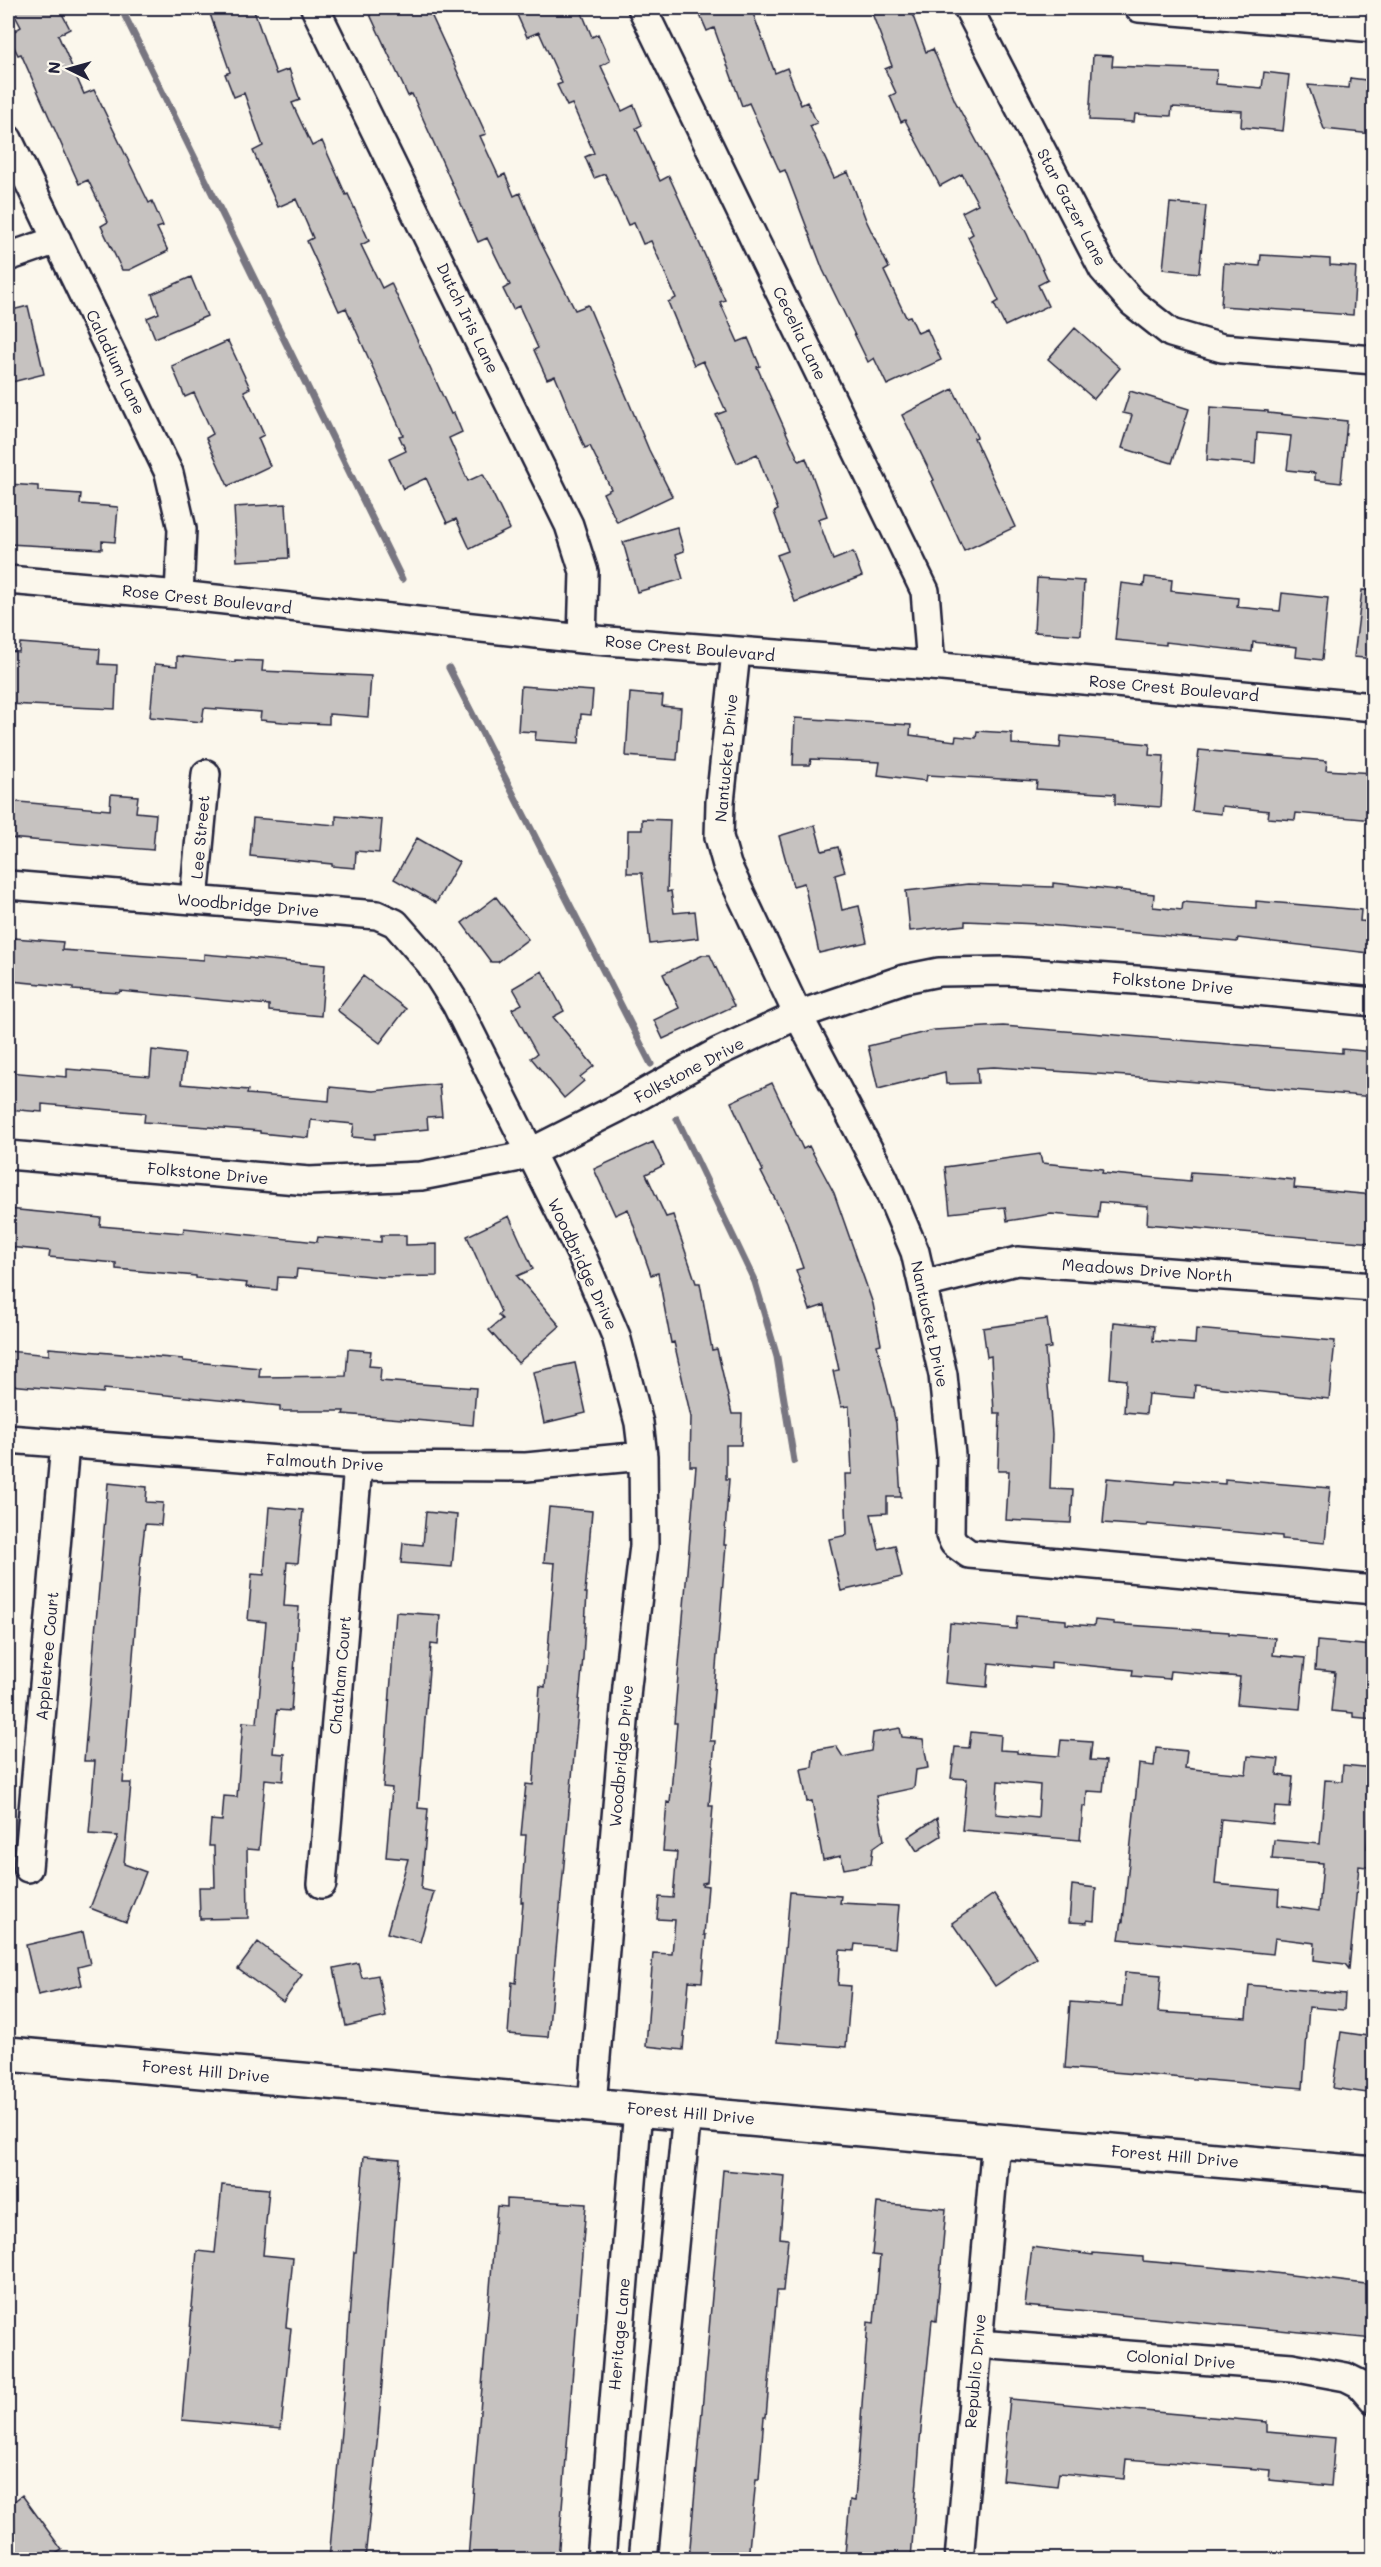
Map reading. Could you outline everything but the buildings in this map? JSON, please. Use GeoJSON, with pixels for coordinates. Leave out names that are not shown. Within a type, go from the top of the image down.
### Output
{"type":"FeatureCollection","features":[{"type":"Feature","properties":{"kind":"main road","name":"Forest Hill Drive"},"geometry":{"type":"LineString","coordinates":[[8,2054],[1374,2174]]}},
{"type":"Feature","properties":{"kind":"street","name":"Dutch Iris Lane"},"geometry":{"type":"LineString","coordinates":[[315,8],[569,525],[584,572],[582,639]]}},
{"type":"Feature","properties":{"kind":"street","name":"Cecelia Lane"},"geometry":{"type":"LineString","coordinates":[[642,8],[925,591],[931,666]]}},
{"type":"Feature","properties":{"kind":"street"},"geometry":{"type":"LineString","coordinates":[[1139,8],[1374,28]]}},
{"type":"Feature","properties":{"kind":"street","name":"Star Gazer Lane"},"geometry":{"type":"LineString","coordinates":[[976,10],[1103,269],[1133,303],[1171,333],[1222,348],[1374,360]]}},
{"type":"Feature","properties":{"kind":"street","name":"Caladium Lane"},"geometry":{"type":"LineString","coordinates":[[8,139],[169,473],[182,529],[179,595]]}},
{"type":"Feature","properties":{"kind":"street"},"geometry":{"type":"LineString","coordinates":[[8,257],[57,240]]}},
{"type":"Feature","properties":{"kind":"street","name":"Rose Crest Boulevard"},"geometry":{"type":"LineString","coordinates":[[8,580],[179,595],[582,639],[931,666],[1374,706]]}},
{"type":"Feature","properties":{"kind":"street","name":"Nantucket Drive"},"geometry":{"type":"LineString","coordinates":[[736,652],[720,802],[719,837],[727,864],[798,1015],[884,1179],[915,1252],[943,1375],[951,1455],[950,1535],[954,1543],[969,1554],[1374,1590]]}},
{"type":"Feature","properties":{"kind":"street","name":"Lee Street"},"geometry":{"type":"LineString","coordinates":[[194,900],[206,774]]}},
{"type":"Feature","properties":{"kind":"street","name":"Woodbridge Drive"},"geometry":{"type":"LineString","coordinates":[[8,885],[377,915],[395,923],[430,963],[456,1004],[583,1258],[616,1336],[639,1423],[643,1456],[644,1546],[627,1686],[592,2105]]}},
{"type":"Feature","properties":{"kind":"street","name":"Folkstone Drive"},"geometry":{"type":"LineString","coordinates":[[8,1155],[309,1181],[420,1176],[530,1153],[616,1109],[718,1052],[798,1015],[904,979],[939,972],[1007,971],[1150,981],[1374,1002]]}},
{"type":"Feature","properties":{"kind":"street","name":"Meadows Drive North"},"geometry":{"type":"LineString","coordinates":[[924,1284],[1017,1261],[1374,1287]]}},
{"type":"Feature","properties":{"kind":"street","name":"Falmouth Drive"},"geometry":{"type":"LineString","coordinates":[[8,1439],[358,1466],[526,1467],[643,1456]]}},
{"type":"Feature","properties":{"kind":"street","name":"Appletree Court"},"geometry":{"type":"LineString","coordinates":[[28,1868],[65,1444]]}},
{"type":"Feature","properties":{"kind":"street","name":"Chatham Court"},"geometry":{"type":"LineString","coordinates":[[322,1884],[358,1466]]}},
{"type":"Feature","properties":{"kind":"street","name":"Heritage Lane"},"geometry":{"type":"LineString","coordinates":[[601,2559],[638,2109]]}},
{"type":"Feature","properties":{"kind":"street"},"geometry":{"type":"LineString","coordinates":[[643,2559],[687,2113]]}},
{"type":"Feature","properties":{"kind":"street","name":"Republic Drive"},"geometry":{"type":"LineString","coordinates":[[959,2559],[996,2140]]}},
{"type":"Feature","properties":{"kind":"street","name":"Colonial Drive"},"geometry":{"type":"LineString","coordinates":[[978,2344],[1292,2367],[1346,2377],[1360,2384],[1374,2400]]}},
{"type":"Feature","properties":{"kind":"waterway"},"geometry":{"type":"LineString","coordinates":[[121,8],[402,579]]}},
{"type":"Feature","properties":{"kind":"waterway"},"geometry":{"type":"LineString","coordinates":[[449,668],[651,1064]]}},
{"type":"Feature","properties":{"kind":"waterway"},"geometry":{"type":"LineString","coordinates":[[677,1119],[755,1282],[777,1357],[794,1461]]}}]}
